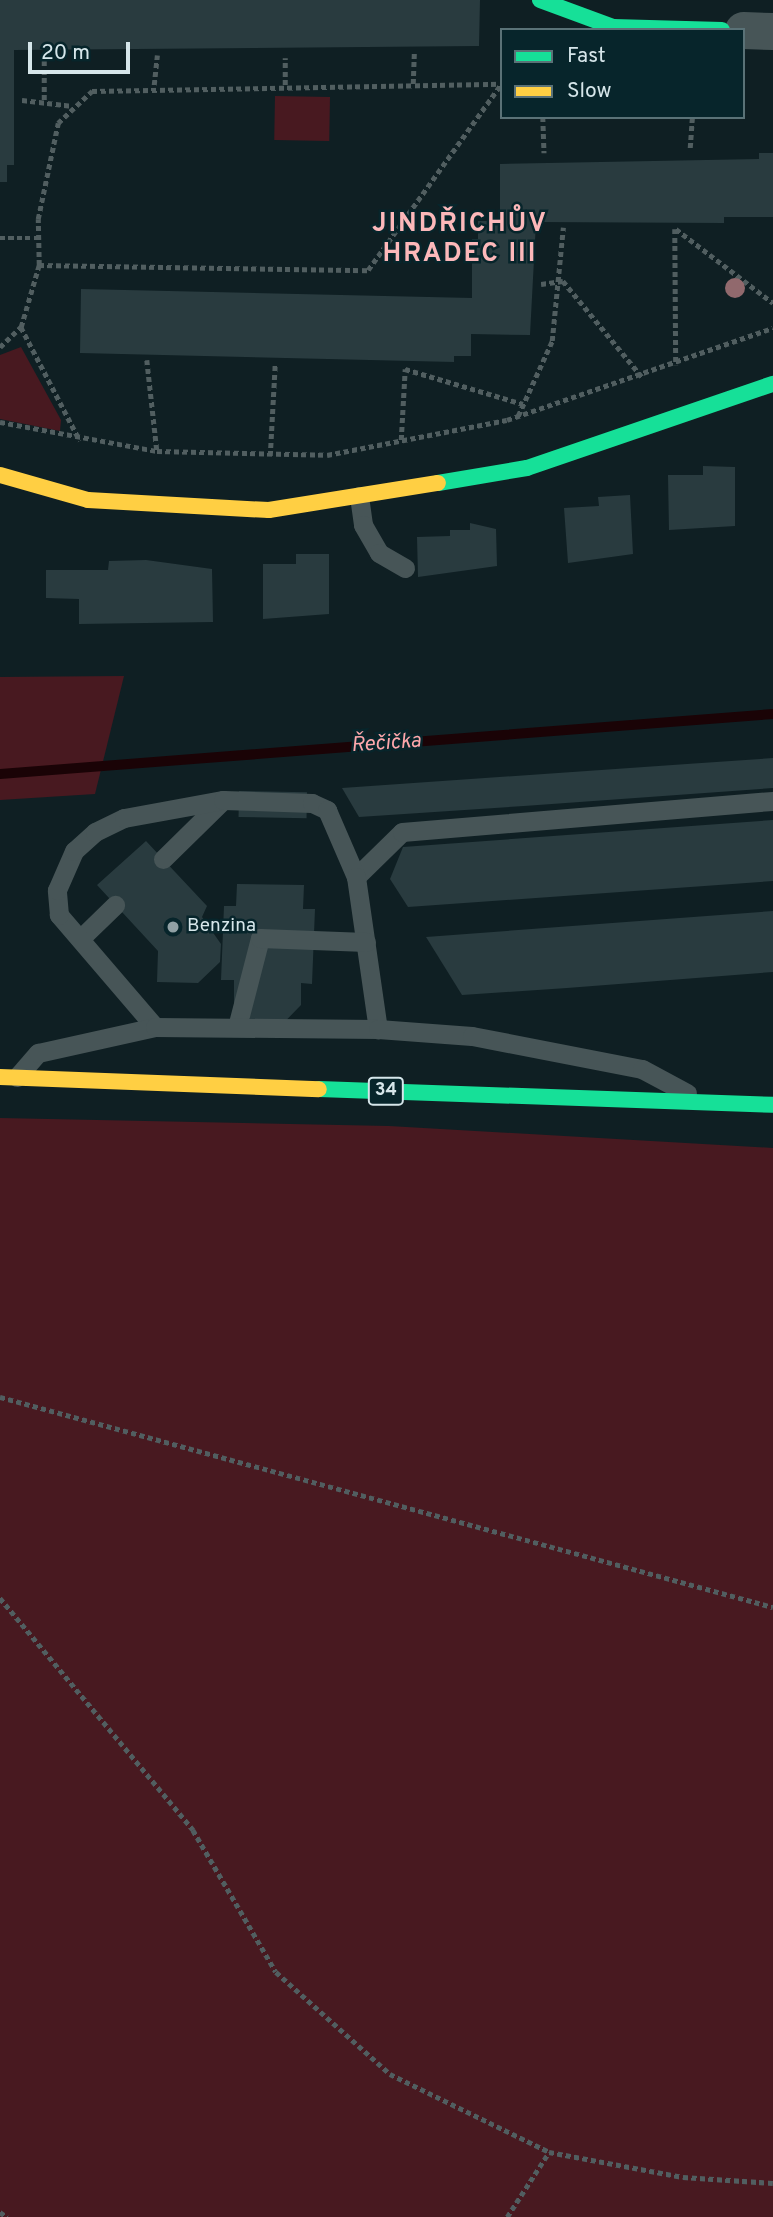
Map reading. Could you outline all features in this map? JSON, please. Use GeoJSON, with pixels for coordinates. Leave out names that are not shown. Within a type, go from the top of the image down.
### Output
{"type":"FeatureCollection","features":[{"type":"Feature","properties":{"kind":"street"},"geometry":{"type":"LineString","coordinates":[[540,0],[613,27],[649,28]]}},
{"type":"Feature","properties":{"kind":"street"},"geometry":{"type":"LineString","coordinates":[[745,30],[773,31]]}},
{"type":"Feature","properties":{"kind":"street"},"geometry":{"type":"LineString","coordinates":[[0,475],[88,499],[269,510],[527,468],[773,384]]}},
{"type":"Feature","properties":{"kind":"street","name":"34"},"geometry":{"type":"LineString","coordinates":[[9,1077],[773,1105]]}},
{"type":"Feature","properties":{"kind":"lane"},"geometry":{"type":"LineString","coordinates":[[359,496],[363,525],[379,553],[405,568]]}},
{"type":"Feature","properties":{"kind":"lane"},"geometry":{"type":"LineString","coordinates":[[163,859],[222,800]]}},
{"type":"Feature","properties":{"kind":"lane"},"geometry":{"type":"LineString","coordinates":[[155,1027],[59,915],[57,890],[74,851],[124,818],[222,800],[312,803],[327,810],[356,877],[378,1029]]}},
{"type":"Feature","properties":{"kind":"lane"},"geometry":{"type":"LineString","coordinates":[[356,877],[402,832],[773,801]]}},
{"type":"Feature","properties":{"kind":"lane"},"geometry":{"type":"LineString","coordinates":[[80,939],[115,905]]}},
{"type":"Feature","properties":{"kind":"lane"},"geometry":{"type":"LineString","coordinates":[[237,1027],[260,938],[366,942]]}},
{"type":"Feature","properties":{"kind":"lane"},"geometry":{"type":"LineString","coordinates":[[9,1077],[38,1053],[155,1027],[378,1029],[472,1036],[642,1069],[703,1102]]}},
{"type":"Feature","properties":{"kind":"path"},"geometry":{"type":"LineString","coordinates":[[413,84],[414,52]]}},
{"type":"Feature","properties":{"kind":"path"},"geometry":{"type":"LineString","coordinates":[[155,85],[157,55]]}},
{"type":"Feature","properties":{"kind":"path"},"geometry":{"type":"LineString","coordinates":[[44,58],[44,100]]}},
{"type":"Feature","properties":{"kind":"path"},"geometry":{"type":"LineString","coordinates":[[285,58],[285,85]]}},
{"type":"Feature","properties":{"kind":"path"},"geometry":{"type":"LineString","coordinates":[[0,347],[21,327],[39,265],[38,238],[58,123],[92,90],[155,85],[500,84]]}},
{"type":"Feature","properties":{"kind":"path"},"geometry":{"type":"LineString","coordinates":[[39,265],[368,270],[500,85]]}},
{"type":"Feature","properties":{"kind":"path"},"geometry":{"type":"LineString","coordinates":[[22,100],[44,100],[73,106]]}},
{"type":"Feature","properties":{"kind":"path"},"geometry":{"type":"LineString","coordinates":[[543,119],[544,153]]}},
{"type":"Feature","properties":{"kind":"path"},"geometry":{"type":"LineString","coordinates":[[690,148],[692,119]]}},
{"type":"Feature","properties":{"kind":"path"},"geometry":{"type":"LineString","coordinates":[[518,416],[552,341],[563,281],[563,228]]}},
{"type":"Feature","properties":{"kind":"path"},"geometry":{"type":"LineString","coordinates":[[676,365],[675,229],[773,303]]}},
{"type":"Feature","properties":{"kind":"path"},"geometry":{"type":"LineString","coordinates":[[0,238],[38,238]]}},
{"type":"Feature","properties":{"kind":"path"},"geometry":{"type":"LineString","coordinates":[[541,284],[563,281]]}},
{"type":"Feature","properties":{"kind":"path"},"geometry":{"type":"LineString","coordinates":[[563,281],[642,377]]}},
{"type":"Feature","properties":{"kind":"path"},"geometry":{"type":"LineString","coordinates":[[21,327],[80,441]]}},
{"type":"Feature","properties":{"kind":"path"},"geometry":{"type":"LineString","coordinates":[[0,422],[80,441],[157,451],[270,456],[327,455],[518,416],[642,377],[773,328]]}},
{"type":"Feature","properties":{"kind":"path"},"geometry":{"type":"LineString","coordinates":[[147,360],[157,451]]}},
{"type":"Feature","properties":{"kind":"path"},"geometry":{"type":"LineString","coordinates":[[270,456],[275,365]]}},
{"type":"Feature","properties":{"kind":"path"},"geometry":{"type":"LineString","coordinates":[[401,440],[405,369],[523,404]]}},
{"type":"Feature","properties":{"kind":"path"},"geometry":{"type":"LineString","coordinates":[[0,1397],[773,1606]]}},
{"type":"Feature","properties":{"kind":"path"},"geometry":{"type":"LineString","coordinates":[[0,1598],[193,1830],[276,1972],[390,2074],[549,2152],[683,2177],[773,2183]]}},
{"type":"Feature","properties":{"kind":"path"},"geometry":{"type":"LineString","coordinates":[[507,2217],[549,2152]]}},
{"type":"Feature","properties":{"kind":"path"},"geometry":{"type":"LineString","coordinates":[[0,2212],[7,2217]]}},
{"type":"Feature","properties":{"kind":"shaded area"},"geometry":{"type":"Polygon","coordinates":[[[275,96],[330,97],[329,141],[274,140],[275,96]]]}},
{"type":"Feature","properties":{"kind":"shaded area"},"geometry":{"type":"Polygon","coordinates":[[[21,347],[61,420],[60,431],[0,419],[0,355],[21,347]]]}},
{"type":"Feature","properties":{"kind":"shaded area"},"geometry":{"type":"Polygon","coordinates":[[[124,676],[95,794],[0,800],[0,677],[124,676]]]}},
{"type":"Feature","properties":{"kind":"shaded area"},"geometry":{"type":"Polygon","coordinates":[[[0,1118],[389,1126],[773,1148],[773,2217],[0,2217],[0,1118]]]}},
{"type":"Feature","properties":{"kind":"building"},"geometry":{"type":"Polygon","coordinates":[[[0,0],[480,0],[479,46],[14,50],[14,165],[7,165],[7,182],[0,182],[0,0]]]}},
{"type":"Feature","properties":{"kind":"building"},"geometry":{"type":"Polygon","coordinates":[[[759,153],[773,153],[773,217],[724,217],[724,223],[536,222],[530,335],[471,334],[471,356],[454,356],[454,362],[80,353],[81,289],[472,298],[472,239],[478,239],[478,221],[500,221],[500,164],[759,159],[759,153]]]}},
{"type":"Feature","properties":{"kind":"building"},"geometry":{"type":"Polygon","coordinates":[[[703,466],[735,467],[735,526],[669,530],[668,475],[703,475],[703,466]]]}},
{"type":"Feature","properties":{"kind":"building"},"geometry":{"type":"Polygon","coordinates":[[[630,495],[633,554],[568,563],[564,508],[599,506],[598,497],[630,495]]]}},
{"type":"Feature","properties":{"kind":"building"},"geometry":{"type":"Polygon","coordinates":[[[470,523],[496,529],[497,566],[418,577],[417,537],[450,536],[450,530],[470,530],[470,523]]]}},
{"type":"Feature","properties":{"kind":"building"},"geometry":{"type":"Polygon","coordinates":[[[296,554],[329,554],[329,614],[263,619],[263,564],[296,564],[296,554]]]}},
{"type":"Feature","properties":{"kind":"building"},"geometry":{"type":"Polygon","coordinates":[[[146,560],[212,569],[213,622],[79,624],[79,599],[46,598],[46,570],[108,570],[109,561],[146,560]]]}},
{"type":"Feature","properties":{"kind":"building"},"geometry":{"type":"Polygon","coordinates":[[[773,758],[773,788],[524,806],[359,817],[342,788],[773,758]]]}},
{"type":"Feature","properties":{"kind":"building"},"geometry":{"type":"Polygon","coordinates":[[[239,791],[307,792],[307,818],[239,817],[239,791]]]}},
{"type":"Feature","properties":{"kind":"building"},"geometry":{"type":"Polygon","coordinates":[[[773,820],[773,881],[408,907],[390,879],[403,847],[773,820]]]}},
{"type":"Feature","properties":{"kind":"building"},"geometry":{"type":"Polygon","coordinates":[[[146,841],[207,906],[202,917],[221,944],[220,962],[198,983],[157,982],[158,951],[97,885],[146,841]]]}},
{"type":"Feature","properties":{"kind":"building"},"geometry":{"type":"Polygon","coordinates":[[[237,884],[304,885],[303,909],[315,909],[312,984],[301,983],[301,1005],[269,1038],[234,1003],[234,980],[221,980],[224,906],[236,906],[237,884]]]}},
{"type":"Feature","properties":{"kind":"building"},"geometry":{"type":"Polygon","coordinates":[[[773,911],[773,972],[567,988],[462,995],[426,937],[773,911]]]}},
{"type":"Feature","properties":{"kind":"waterway","name":"Řečička"},"geometry":{"type":"LineString","coordinates":[[0,774],[773,714]]}},
{"type":"Feature","properties":{"kind":"traffic: fast"},"geometry":{"type":"LineString","coordinates":[[540,0],[613,27],[649,28]]}},
{"type":"Feature","properties":{"kind":"traffic: fast"},"geometry":{"type":"LineString","coordinates":[[438,483],[527,468],[773,384]]}},
{"type":"Feature","properties":{"kind":"traffic: fast"},"geometry":{"type":"LineString","coordinates":[[319,1089],[773,1105]]}},
{"type":"Feature","properties":{"kind":"traffic: slow"},"geometry":{"type":"LineString","coordinates":[[0,475],[88,500],[269,510],[438,483]]}},
{"type":"Feature","properties":{"kind":"traffic: slow"},"geometry":{"type":"LineString","coordinates":[[0,1077],[319,1089]]}},
{"type":"Feature","properties":{"kind":"place","name":"Benzina"},"geometry":{"type":"Point","coordinates":[173,927]}},
{"type":"Feature","properties":{"kind":"district","name":"JINDŘICHŮV HRADEC III"},"geometry":{"type":"Point","coordinates":[460,240]}}]}
